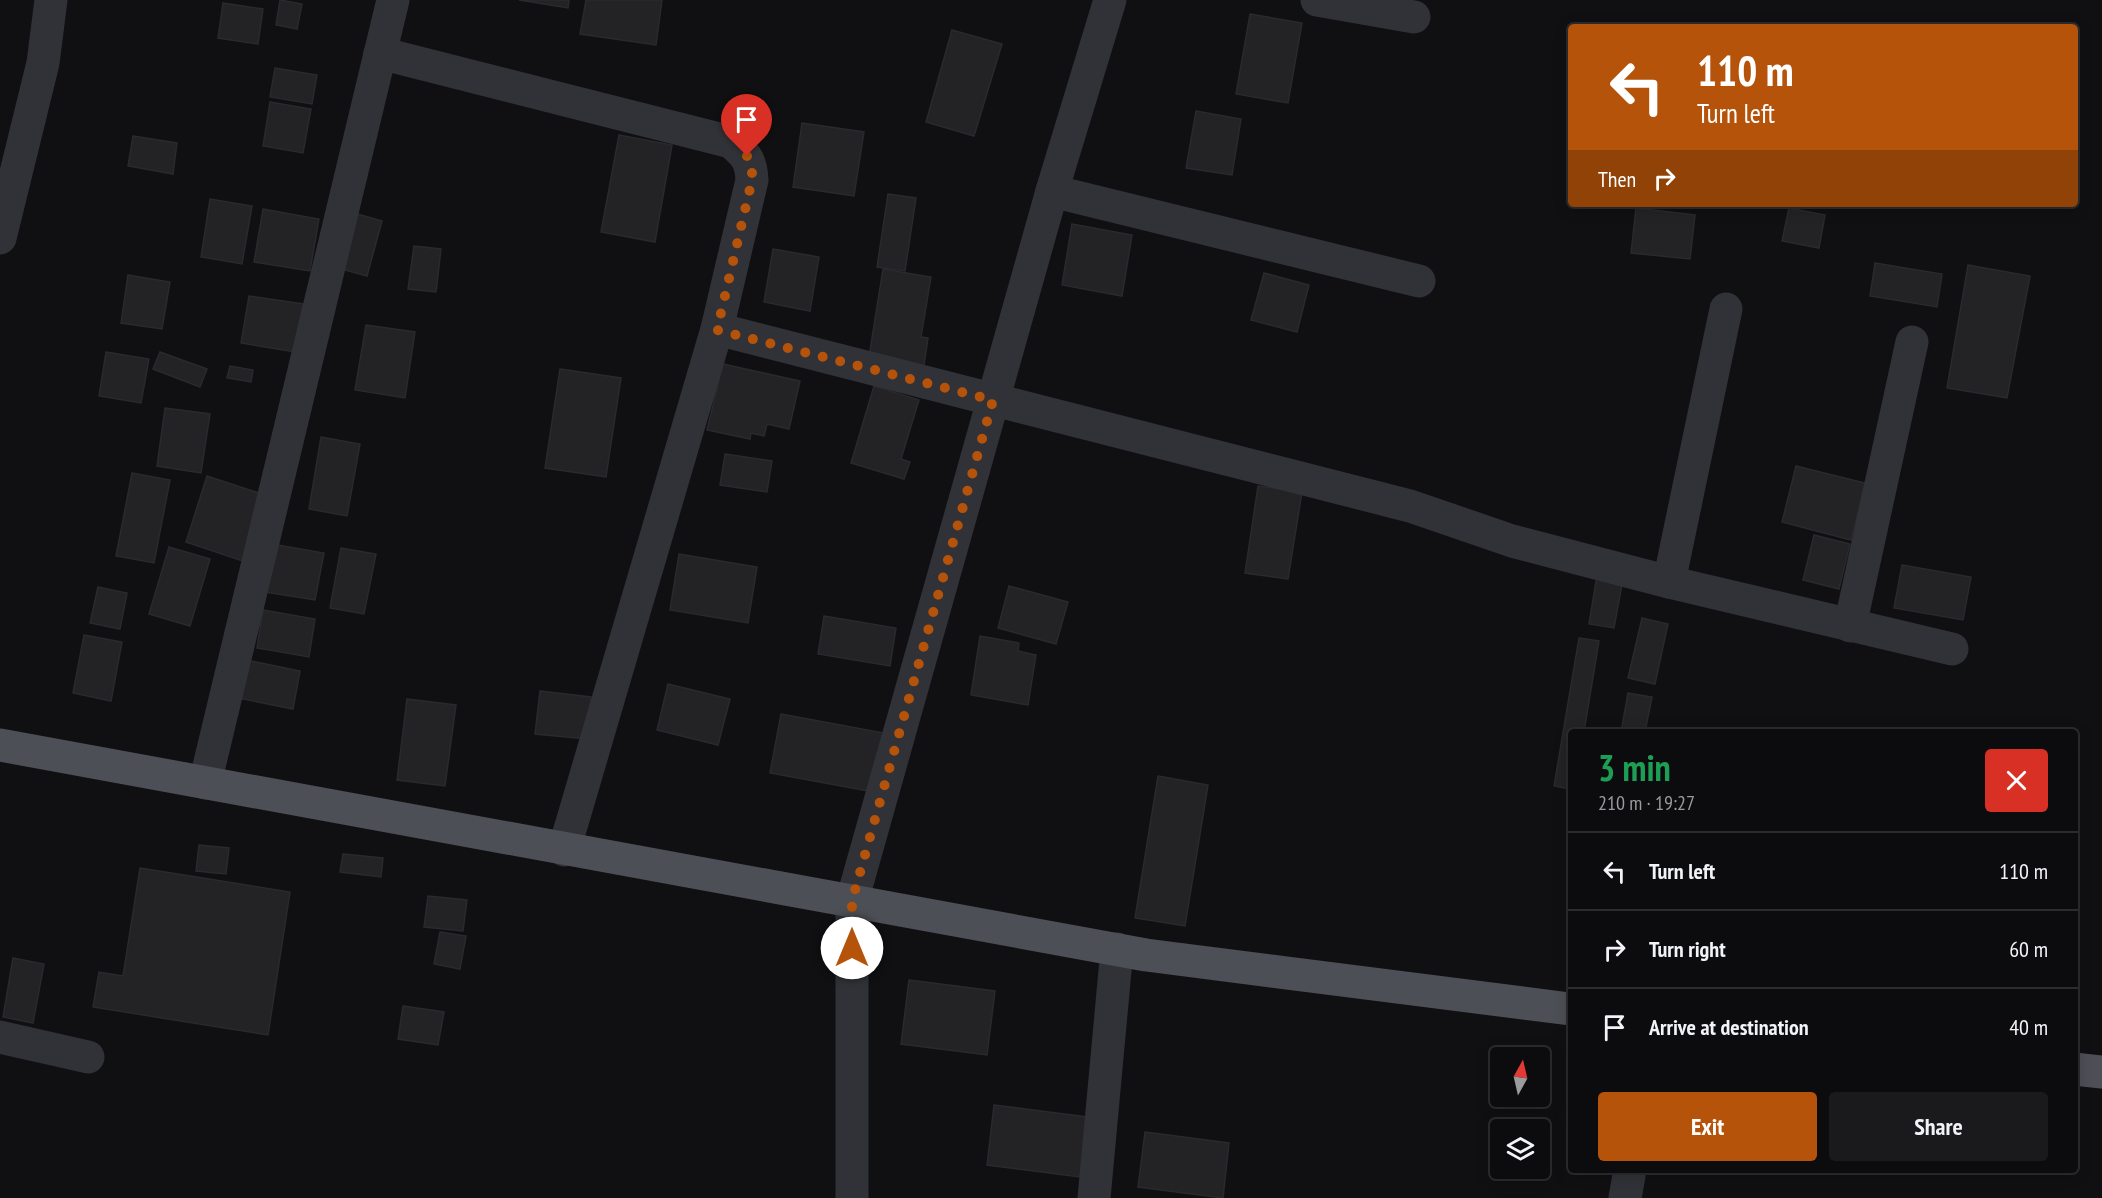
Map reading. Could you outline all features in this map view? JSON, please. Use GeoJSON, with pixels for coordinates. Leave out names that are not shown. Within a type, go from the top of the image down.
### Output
{"type":"FeatureCollection","features":[{"type":"Feature","properties":{"kind":"main road"},"geometry":{"type":"LineString","coordinates":[[0,746],[1146,955],[1568,1009]]}},
{"type":"Feature","properties":{"kind":"main road"},"geometry":{"type":"LineString","coordinates":[[2078,1069],[2102,1072]]}},
{"type":"Feature","properties":{"kind":"street"},"geometry":{"type":"LineString","coordinates":[[0,238],[43,63],[51,0]]}},
{"type":"Feature","properties":{"kind":"street"},"geometry":{"type":"LineString","coordinates":[[205,783],[393,0]]}},
{"type":"Feature","properties":{"kind":"street"},"geometry":{"type":"LineString","coordinates":[[852,1198],[852,901],[1052,191],[1110,0]]}},
{"type":"Feature","properties":{"kind":"street"},"geometry":{"type":"LineString","coordinates":[[1317,0],[1414,17]]}},
{"type":"Feature","properties":{"kind":"street"},"geometry":{"type":"LineString","coordinates":[[380,53],[731,142],[747,156],[752,169],[752,180],[717,330],[564,850]]}},
{"type":"Feature","properties":{"kind":"street"},"geometry":{"type":"LineString","coordinates":[[1052,191],[1419,281]]}},
{"type":"Feature","properties":{"kind":"street"},"geometry":{"type":"LineString","coordinates":[[1669,582],[1726,309]]}},
{"type":"Feature","properties":{"kind":"street"},"geometry":{"type":"LineString","coordinates":[[717,330],[1410,506],[1512,541],[1669,582],[1952,649]]}},
{"type":"Feature","properties":{"kind":"street"},"geometry":{"type":"LineString","coordinates":[[1850,626],[1912,342]]}},
{"type":"Feature","properties":{"kind":"street"},"geometry":{"type":"LineString","coordinates":[[1094,1198],[1117,949]]}},
{"type":"Feature","properties":{"kind":"street"},"geometry":{"type":"LineString","coordinates":[[0,1037],[88,1058]]}},
{"type":"Feature","properties":{"kind":"street"},"geometry":{"type":"LineString","coordinates":[[1625,1198],[1629,1173]]}},
{"type":"Feature","properties":{"kind":"building"},"geometry":{"type":"Polygon","coordinates":[[[280,0],[302,4],[297,29],[276,25],[280,0]]]}},
{"type":"Feature","properties":{"kind":"building"},"geometry":{"type":"Polygon","coordinates":[[[519,0],[569,0],[568,8],[519,0]]]}},
{"type":"Feature","properties":{"kind":"building"},"geometry":{"type":"Polygon","coordinates":[[[586,0],[662,0],[656,45],[580,34],[586,0]]]}},
{"type":"Feature","properties":{"kind":"building"},"geometry":{"type":"Polygon","coordinates":[[[223,3],[263,9],[258,44],[218,38],[223,3]]]}},
{"type":"Feature","properties":{"kind":"building"},"geometry":{"type":"Polygon","coordinates":[[[1250,14],[1302,23],[1288,103],[1236,94],[1250,14]]]}},
{"type":"Feature","properties":{"kind":"building"},"geometry":{"type":"Polygon","coordinates":[[[952,30],[1002,44],[974,136],[926,122],[952,30]]]}},
{"type":"Feature","properties":{"kind":"building"},"geometry":{"type":"Polygon","coordinates":[[[275,68],[317,75],[312,104],[270,97],[275,68]]]}},
{"type":"Feature","properties":{"kind":"building"},"geometry":{"type":"Polygon","coordinates":[[[270,102],[311,109],[303,153],[263,146],[270,102]]]}},
{"type":"Feature","properties":{"kind":"building"},"geometry":{"type":"Polygon","coordinates":[[[1196,111],[1241,119],[1232,175],[1186,168],[1196,111]]]}},
{"type":"Feature","properties":{"kind":"building"},"geometry":{"type":"Polygon","coordinates":[[[802,123],[864,132],[854,196],[793,187],[802,123]]]}},
{"type":"Feature","properties":{"kind":"building"},"geometry":{"type":"Polygon","coordinates":[[[619,135],[672,145],[655,242],[601,232],[619,135]]]}},
{"type":"Feature","properties":{"kind":"building"},"geometry":{"type":"Polygon","coordinates":[[[133,136],[177,143],[173,174],[128,166],[133,136]]]}},
{"type":"Feature","properties":{"kind":"building"},"geometry":{"type":"Polygon","coordinates":[[[888,194],[916,198],[905,271],[877,267],[888,194]]]}},
{"type":"Feature","properties":{"kind":"building"},"geometry":{"type":"Polygon","coordinates":[[[210,199],[252,206],[242,264],[201,257],[210,199]]]}},
{"type":"Feature","properties":{"kind":"building"},"geometry":{"type":"Polygon","coordinates":[[[1636,208],[1695,215],[1690,259],[1631,253],[1636,208]]]}},
{"type":"Feature","properties":{"kind":"building"},"geometry":{"type":"Polygon","coordinates":[[[1789,208],[1825,215],[1819,248],[1782,241],[1789,208]]]}},
{"type":"Feature","properties":{"kind":"building"},"geometry":{"type":"Polygon","coordinates":[[[263,209],[319,219],[310,271],[254,262],[263,209]]]}},
{"type":"Feature","properties":{"kind":"building"},"geometry":{"type":"Polygon","coordinates":[[[354,213],[382,221],[367,276],[338,268],[354,213]]]}},
{"type":"Feature","properties":{"kind":"building"},"geometry":{"type":"Polygon","coordinates":[[[1072,224],[1132,235],[1122,296],[1062,285],[1072,224]]]}},
{"type":"Feature","properties":{"kind":"building"},"geometry":{"type":"Polygon","coordinates":[[[414,246],[441,249],[436,292],[408,289],[414,246]]]}},
{"type":"Feature","properties":{"kind":"building"},"geometry":{"type":"Polygon","coordinates":[[[773,249],[819,257],[810,311],[764,302],[773,249]]]}},
{"type":"Feature","properties":{"kind":"building"},"geometry":{"type":"Polygon","coordinates":[[[1875,263],[1942,274],[1937,307],[1870,296],[1875,263]]]}},
{"type":"Feature","properties":{"kind":"building"},"geometry":{"type":"Polygon","coordinates":[[[1968,265],[2030,276],[2007,398],[1947,388],[1968,265]]]}},
{"type":"Feature","properties":{"kind":"building"},"geometry":{"type":"Polygon","coordinates":[[[883,269],[931,277],[921,337],[928,338],[923,372],[868,363],[883,269]]]}},
{"type":"Feature","properties":{"kind":"building"},"geometry":{"type":"Polygon","coordinates":[[[1264,273],[1309,285],[1297,332],[1251,320],[1264,273]]]}},
{"type":"Feature","properties":{"kind":"building"},"geometry":{"type":"Polygon","coordinates":[[[128,275],[170,282],[162,329],[121,323],[128,275]]]}},
{"type":"Feature","properties":{"kind":"building"},"geometry":{"type":"Polygon","coordinates":[[[249,296],[303,304],[295,352],[241,343],[249,296]]]}},
{"type":"Feature","properties":{"kind":"building"},"geometry":{"type":"Polygon","coordinates":[[[366,325],[415,332],[405,398],[355,390],[366,325]]]}},
{"type":"Feature","properties":{"kind":"building"},"geometry":{"type":"Polygon","coordinates":[[[106,352],[149,359],[141,403],[99,396],[106,352]]]}},
{"type":"Feature","properties":{"kind":"building"},"geometry":{"type":"Polygon","coordinates":[[[160,352],[207,369],[200,387],[153,369],[160,352]]]}},
{"type":"Feature","properties":{"kind":"building"},"geometry":{"type":"Polygon","coordinates":[[[723,364],[800,381],[789,429],[767,424],[764,436],[751,433],[750,439],[707,430],[723,364]]]}},
{"type":"Feature","properties":{"kind":"building"},"geometry":{"type":"Polygon","coordinates":[[[230,366],[253,370],[251,382],[227,378],[230,366]]]}},
{"type":"Feature","properties":{"kind":"building"},"geometry":{"type":"Polygon","coordinates":[[[560,369],[621,378],[606,477],[545,468],[560,369]]]}},
{"type":"Feature","properties":{"kind":"building"},"geometry":{"type":"Polygon","coordinates":[[[874,386],[919,400],[901,459],[910,462],[904,479],[851,463],[874,386]]]}},
{"type":"Feature","properties":{"kind":"building"},"geometry":{"type":"Polygon","coordinates":[[[165,408],[210,414],[201,473],[157,466],[165,408]]]}},
{"type":"Feature","properties":{"kind":"building"},"geometry":{"type":"Polygon","coordinates":[[[321,437],[360,444],[347,516],[309,509],[321,437]]]}},
{"type":"Feature","properties":{"kind":"building"},"geometry":{"type":"Polygon","coordinates":[[[725,454],[772,461],[767,492],[720,485],[725,454]]]}},
{"type":"Feature","properties":{"kind":"building"},"geometry":{"type":"Polygon","coordinates":[[[1796,466],[1865,483],[1851,540],[1782,522],[1796,466]]]}},
{"type":"Feature","properties":{"kind":"building"},"geometry":{"type":"Polygon","coordinates":[[[132,473],[170,480],[154,563],[116,556],[132,473]]]}},
{"type":"Feature","properties":{"kind":"building"},"geometry":{"type":"Polygon","coordinates":[[[207,476],[268,496],[246,562],[186,542],[207,476]]]}},
{"type":"Feature","properties":{"kind":"building"},"geometry":{"type":"Polygon","coordinates":[[[1258,486],[1302,492],[1288,579],[1245,573],[1258,486]]]}},
{"type":"Feature","properties":{"kind":"building"},"geometry":{"type":"Polygon","coordinates":[[[1814,535],[1850,544],[1839,589],[1803,580],[1814,535]]]}},
{"type":"Feature","properties":{"kind":"building"},"geometry":{"type":"Polygon","coordinates":[[[272,544],[324,553],[315,600],[264,592],[272,544]]]}},
{"type":"Feature","properties":{"kind":"building"},"geometry":{"type":"Polygon","coordinates":[[[169,547],[210,559],[190,626],[149,614],[169,547]]]}},
{"type":"Feature","properties":{"kind":"building"},"geometry":{"type":"Polygon","coordinates":[[[341,548],[376,554],[364,614],[330,608],[341,548]]]}},
{"type":"Feature","properties":{"kind":"building"},"geometry":{"type":"Polygon","coordinates":[[[679,554],[757,567],[748,623],[670,610],[679,554]]]}},
{"type":"Feature","properties":{"kind":"building"},"geometry":{"type":"Polygon","coordinates":[[[1902,565],[1971,577],[1963,620],[1894,608],[1902,565]]]}},
{"type":"Feature","properties":{"kind":"building"},"geometry":{"type":"Polygon","coordinates":[[[1597,575],[1623,579],[1614,628],[1589,624],[1597,575]]]}},
{"type":"Feature","properties":{"kind":"building"},"geometry":{"type":"Polygon","coordinates":[[[1009,586],[1068,602],[1056,644],[998,628],[1009,586]]]}},
{"type":"Feature","properties":{"kind":"building"},"geometry":{"type":"Polygon","coordinates":[[[98,587],[127,593],[120,629],[90,623],[98,587]]]}},
{"type":"Feature","properties":{"kind":"building"},"geometry":{"type":"Polygon","coordinates":[[[263,610],[315,619],[309,657],[257,648],[263,610]]]}},
{"type":"Feature","properties":{"kind":"building"},"geometry":{"type":"Polygon","coordinates":[[[824,616],[896,628],[890,666],[818,654],[824,616]]]}},
{"type":"Feature","properties":{"kind":"building"},"geometry":{"type":"Polygon","coordinates":[[[1642,618],[1668,624],[1655,684],[1628,678],[1642,618]]]}},
{"type":"Feature","properties":{"kind":"building"},"geometry":{"type":"Polygon","coordinates":[[[84,635],[122,642],[111,701],[73,693],[84,635]]]}},
{"type":"Feature","properties":{"kind":"building"},"geometry":{"type":"Polygon","coordinates":[[[980,636],[1019,643],[1018,651],[1036,655],[1028,705],[971,695],[980,636]]]}},
{"type":"Feature","properties":{"kind":"building"},"geometry":{"type":"Polygon","coordinates":[[[1579,638],[1599,641],[1584,729],[1568,729],[1568,789],[1554,786],[1579,638]]]}},
{"type":"Feature","properties":{"kind":"building"},"geometry":{"type":"Polygon","coordinates":[[[246,660],[300,671],[293,709],[238,698],[246,660]]]}},
{"type":"Feature","properties":{"kind":"building"},"geometry":{"type":"Polygon","coordinates":[[[668,684],[730,699],[718,745],[657,730],[668,684]]]}},
{"type":"Feature","properties":{"kind":"building"},"geometry":{"type":"Polygon","coordinates":[[[540,691],[591,697],[587,739],[535,734],[540,691]]]}},
{"type":"Feature","properties":{"kind":"building"},"geometry":{"type":"Polygon","coordinates":[[[1628,693],[1652,697],[1646,729],[1622,729],[1628,693]]]}},
{"type":"Feature","properties":{"kind":"building"},"geometry":{"type":"Polygon","coordinates":[[[407,699],[456,705],[445,786],[397,780],[407,699]]]}},
{"type":"Feature","properties":{"kind":"building"},"geometry":{"type":"Polygon","coordinates":[[[781,714],[884,733],[873,792],[770,773],[781,714]]]}},
{"type":"Feature","properties":{"kind":"building"},"geometry":{"type":"Polygon","coordinates":[[[1158,776],[1208,785],[1185,926],[1135,918],[1158,776]]]}},
{"type":"Feature","properties":{"kind":"building"},"geometry":{"type":"Polygon","coordinates":[[[199,845],[229,848],[226,874],[196,871],[199,845]]]}},
{"type":"Feature","properties":{"kind":"building"},"geometry":{"type":"Polygon","coordinates":[[[343,854],[383,858],[381,877],[340,872],[343,854]]]}},
{"type":"Feature","properties":{"kind":"building"},"geometry":{"type":"Polygon","coordinates":[[[140,868],[290,892],[268,1035],[93,1007],[99,972],[123,976],[140,868]]]}},
{"type":"Feature","properties":{"kind":"building"},"geometry":{"type":"Polygon","coordinates":[[[428,896],[467,900],[463,931],[424,927],[428,896]]]}},
{"type":"Feature","properties":{"kind":"building"},"geometry":{"type":"Polygon","coordinates":[[[440,932],[466,936],[460,969],[434,964],[440,932]]]}},
{"type":"Feature","properties":{"kind":"building"},"geometry":{"type":"Polygon","coordinates":[[[13,958],[44,964],[33,1023],[3,1017],[13,958]]]}},
{"type":"Feature","properties":{"kind":"building"},"geometry":{"type":"Polygon","coordinates":[[[909,980],[995,991],[987,1055],[901,1044],[909,980]]]}},
{"type":"Feature","properties":{"kind":"building"},"geometry":{"type":"Polygon","coordinates":[[[403,1006],[444,1012],[438,1045],[398,1039],[403,1006]]]}},
{"type":"Feature","properties":{"kind":"building"},"geometry":{"type":"Polygon","coordinates":[[[994,1105],[1087,1117],[1080,1177],[987,1165],[994,1105]]]}},
{"type":"Feature","properties":{"kind":"building"},"geometry":{"type":"Polygon","coordinates":[[[1145,1132],[1229,1143],[1223,1198],[1138,1187],[1145,1132]]]}},
{"type":"Feature","properties":{"kind":"route"},"geometry":{"type":"LineString","coordinates":[[747,156],[752,169],[752,180],[717,330],[993,400],[852,901],[852,948]]}}]}
